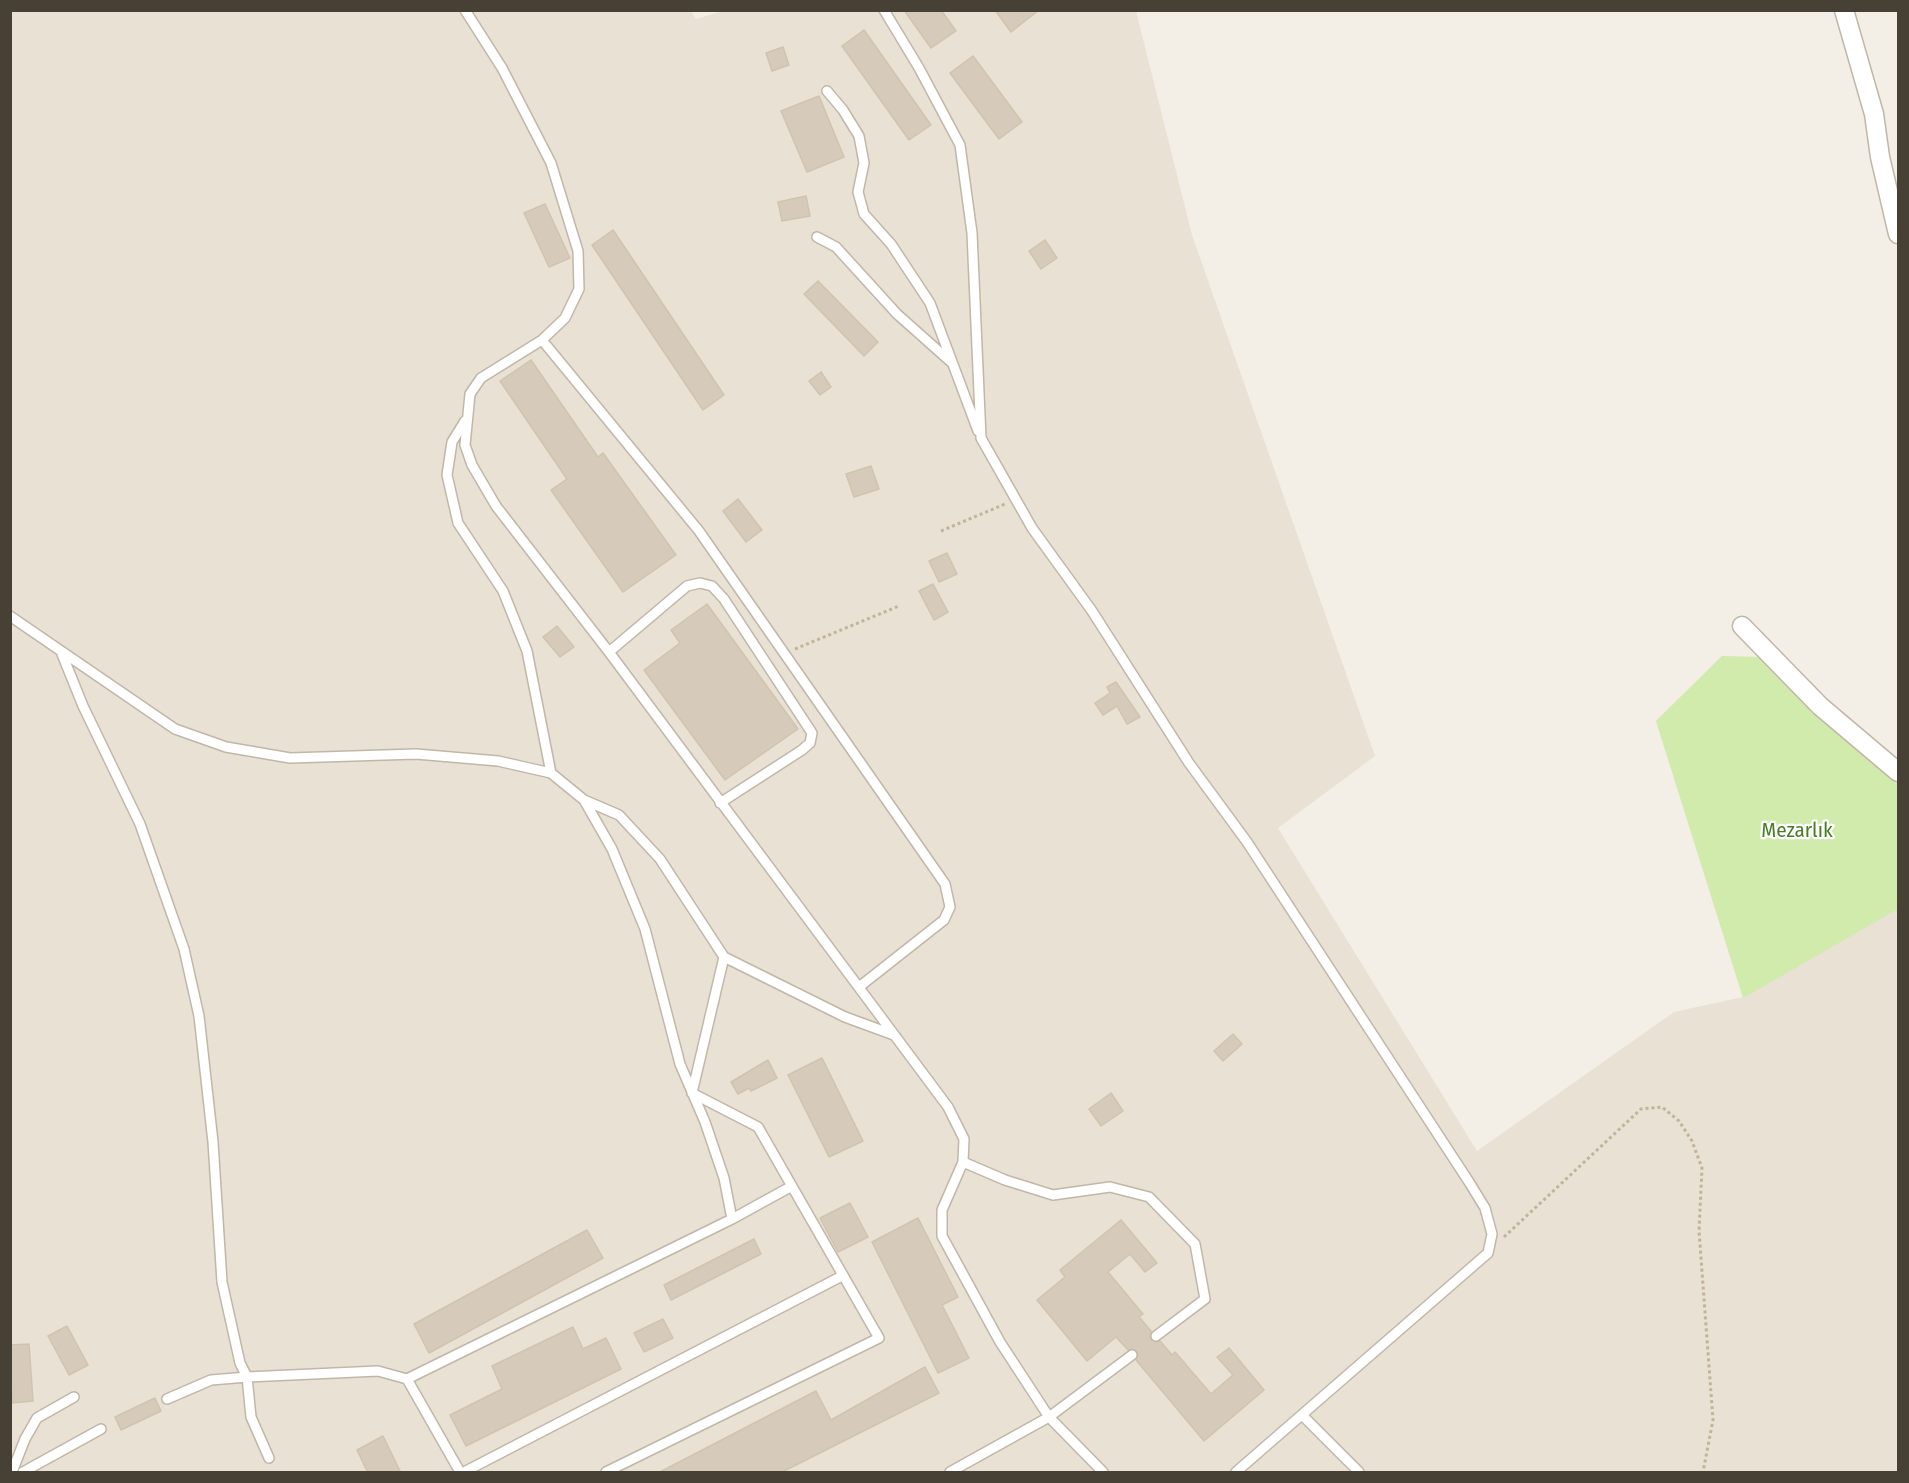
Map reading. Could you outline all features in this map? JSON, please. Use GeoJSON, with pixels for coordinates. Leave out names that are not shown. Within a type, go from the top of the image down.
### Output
{"type":"FeatureCollection","features":[{"type":"Feature","properties":{"kind":"street"},"geometry":{"type":"LineString","coordinates":[[1844,10],[1874,114],[1880,157],[1899,234]]}},
{"type":"Feature","properties":{"kind":"street"},"geometry":{"type":"LineString","coordinates":[[1742,626],[1820,706],[1899,772]]}},
{"type":"Feature","properties":{"kind":"lane"},"geometry":{"type":"LineString","coordinates":[[465,10],[502,68],[551,163],[578,251],[579,289],[564,318],[542,340],[481,378],[470,394],[465,445],[472,465],[496,506],[609,652],[948,1107],[964,1139],[963,1162],[942,1210],[942,1236],[1000,1342],[1049,1417],[1103,1473]]}},
{"type":"Feature","properties":{"kind":"lane"},"geometry":{"type":"LineString","coordinates":[[884,10],[919,68],[960,145],[972,233],[981,438]]}},
{"type":"Feature","properties":{"kind":"lane"},"geometry":{"type":"LineString","coordinates":[[827,91],[843,110],[859,136],[864,163],[858,192],[864,214],[891,244],[930,303],[981,438],[1016,500],[1092,611],[1189,763],[1246,842],[1485,1208],[1492,1234],[1488,1253],[1236,1473]]}},
{"type":"Feature","properties":{"kind":"lane"},"geometry":{"type":"LineString","coordinates":[[817,237],[836,247],[897,314],[953,363]]}},
{"type":"Feature","properties":{"kind":"lane"},"geometry":{"type":"LineString","coordinates":[[542,340],[699,531],[945,884],[950,907],[944,920],[859,987]]}},
{"type":"Feature","properties":{"kind":"lane"},"geometry":{"type":"LineString","coordinates":[[466,419],[452,442],[447,475],[458,523],[503,591],[527,651],[550,773]]}},
{"type":"Feature","properties":{"kind":"lane"},"geometry":{"type":"LineString","coordinates":[[609,652],[687,586],[699,583],[712,586],[724,599],[813,733],[810,742],[802,750],[720,803]]}},
{"type":"Feature","properties":{"kind":"lane"},"geometry":{"type":"LineString","coordinates":[[10,616],[62,654],[175,729],[226,747],[290,758],[416,754],[498,761],[550,773],[584,800],[619,815],[660,859],[724,957],[844,1017],[894,1035]]}},
{"type":"Feature","properties":{"kind":"lane"},"geometry":{"type":"LineString","coordinates":[[62,654],[83,706],[140,825],[184,949],[200,1028],[213,1142],[222,1282],[231,1330],[240,1363],[247,1377],[252,1417],[269,1458]]}},
{"type":"Feature","properties":{"kind":"lane"},"geometry":{"type":"LineString","coordinates":[[584,800],[612,849],[645,929],[680,1064],[724,1178],[732,1219]]}},
{"type":"Feature","properties":{"kind":"lane"},"geometry":{"type":"LineString","coordinates":[[692,1093],[724,957]]}},
{"type":"Feature","properties":{"kind":"lane"},"geometry":{"type":"LineString","coordinates":[[606,1473],[879,1338],[758,1127],[692,1093]]}},
{"type":"Feature","properties":{"kind":"lane"},"geometry":{"type":"LineString","coordinates":[[963,1162],[1005,1180],[1053,1195],[1110,1187],[1149,1197],[1195,1244],[1205,1299],[1156,1336]]}},
{"type":"Feature","properties":{"kind":"lane"},"geometry":{"type":"LineString","coordinates":[[167,1399],[211,1380],[378,1371],[407,1379],[732,1219],[792,1186]]}},
{"type":"Feature","properties":{"kind":"lane"},"geometry":{"type":"LineString","coordinates":[[407,1379],[462,1473],[842,1276]]}},
{"type":"Feature","properties":{"kind":"lane"},"geometry":{"type":"LineString","coordinates":[[950,1473],[1049,1417],[1132,1355]]}},
{"type":"Feature","properties":{"kind":"lane"},"geometry":{"type":"LineString","coordinates":[[12,1473],[25,1439],[37,1418],[74,1397]]}},
{"type":"Feature","properties":{"kind":"lane"},"geometry":{"type":"LineString","coordinates":[[1303,1416],[1359,1473]]}},
{"type":"Feature","properties":{"kind":"lane"},"geometry":{"type":"LineString","coordinates":[[23,1473],[102,1429]]}},
{"type":"Feature","properties":{"kind":"path"},"geometry":{"type":"LineString","coordinates":[[941,531],[1016,500]]}},
{"type":"Feature","properties":{"kind":"path"},"geometry":{"type":"LineString","coordinates":[[785,654],[899,606]]}},
{"type":"Feature","properties":{"kind":"path"},"geometry":{"type":"LineString","coordinates":[[1488,1253],[1641,1109],[1662,1107],[1679,1121],[1692,1141],[1702,1168],[1699,1231],[1713,1420],[1703,1473]]}},
{"type":"Feature","properties":{"kind":"shaded area"},"geometry":{"type":"Polygon","coordinates":[[[690,10],[696,19],[726,10],[1136,11],[1192,235],[1375,756],[1278,828],[1477,1151],[1674,1012],[1743,997],[1656,721],[1722,656],[1758,657],[1898,787],[1898,1472],[11,1472],[10,11],[690,10]]]}},
{"type":"Feature","properties":{"kind":"green space","name":"Mezarlık"},"geometry":{"type":"Polygon","coordinates":[[[1722,656],[1758,657],[1816,713],[1898,784],[1898,909],[1743,998],[1656,721],[1722,656]]]}},
{"type":"Feature","properties":{"kind":"building"},"geometry":{"type":"Polygon","coordinates":[[[904,10],[941,10],[956,31],[931,48],[904,10]]]}},
{"type":"Feature","properties":{"kind":"building"},"geometry":{"type":"Polygon","coordinates":[[[995,10],[1039,10],[1011,32],[995,10]]]}},
{"type":"Feature","properties":{"kind":"building"},"geometry":{"type":"Polygon","coordinates":[[[864,30],[931,125],[909,140],[842,46],[864,30]]]}},
{"type":"Feature","properties":{"kind":"building"},"geometry":{"type":"Polygon","coordinates":[[[783,47],[789,65],[772,71],[766,53],[783,47]]]}},
{"type":"Feature","properties":{"kind":"building"},"geometry":{"type":"Polygon","coordinates":[[[973,56],[1022,122],[999,139],[950,73],[973,56]]]}},
{"type":"Feature","properties":{"kind":"building"},"geometry":{"type":"Polygon","coordinates":[[[819,96],[844,157],[807,172],[781,111],[819,96]]]}},
{"type":"Feature","properties":{"kind":"building"},"geometry":{"type":"Polygon","coordinates":[[[806,196],[810,216],[782,221],[778,202],[806,196]]]}},
{"type":"Feature","properties":{"kind":"building"},"geometry":{"type":"Polygon","coordinates":[[[545,204],[570,258],[549,267],[524,213],[545,204]]]}},
{"type":"Feature","properties":{"kind":"building"},"geometry":{"type":"Polygon","coordinates":[[[613,230],[724,395],[703,410],[592,245],[613,230]]]}},
{"type":"Feature","properties":{"kind":"building"},"geometry":{"type":"Polygon","coordinates":[[[1045,240],[1057,258],[1041,269],[1029,251],[1045,240]]]}},
{"type":"Feature","properties":{"kind":"building"},"geometry":{"type":"Polygon","coordinates":[[[818,281],[878,342],[864,356],[804,294],[818,281]]]}},
{"type":"Feature","properties":{"kind":"building"},"geometry":{"type":"Polygon","coordinates":[[[531,360],[598,457],[603,453],[676,555],[623,592],[551,490],[567,479],[500,381],[531,360]]]}},
{"type":"Feature","properties":{"kind":"building"},"geometry":{"type":"Polygon","coordinates":[[[821,372],[831,387],[820,395],[809,381],[821,372]]]}},
{"type":"Feature","properties":{"kind":"building"},"geometry":{"type":"Polygon","coordinates":[[[871,466],[879,489],[854,497],[846,474],[871,466]]]}},
{"type":"Feature","properties":{"kind":"building"},"geometry":{"type":"Polygon","coordinates":[[[738,499],[762,530],[746,542],[723,511],[738,499]]]}},
{"type":"Feature","properties":{"kind":"building"},"geometry":{"type":"Polygon","coordinates":[[[947,553],[957,574],[939,582],[929,561],[947,553]]]}},
{"type":"Feature","properties":{"kind":"building"},"geometry":{"type":"Polygon","coordinates":[[[933,584],[948,612],[934,620],[919,591],[933,584]]]}},
{"type":"Feature","properties":{"kind":"building"},"geometry":{"type":"Polygon","coordinates":[[[707,604],[798,729],[725,780],[644,670],[680,643],[671,630],[707,604]]]}},
{"type":"Feature","properties":{"kind":"building"},"geometry":{"type":"Polygon","coordinates":[[[557,626],[574,647],[560,657],[543,637],[557,626]]]}},
{"type":"Feature","properties":{"kind":"building"},"geometry":{"type":"Polygon","coordinates":[[[1116,682],[1140,717],[1127,724],[1117,706],[1103,715],[1095,703],[1110,693],[1107,687],[1116,682]]]}},
{"type":"Feature","properties":{"kind":"building"},"geometry":{"type":"Polygon","coordinates":[[[1233,1034],[1242,1044],[1223,1061],[1214,1051],[1233,1034]]]}},
{"type":"Feature","properties":{"kind":"building"},"geometry":{"type":"Polygon","coordinates":[[[822,1058],[863,1141],[829,1157],[788,1075],[822,1058]]]}},
{"type":"Feature","properties":{"kind":"building"},"geometry":{"type":"Polygon","coordinates":[[[768,1060],[777,1078],[751,1091],[749,1088],[738,1094],[731,1082],[768,1060]]]}},
{"type":"Feature","properties":{"kind":"building"},"geometry":{"type":"Polygon","coordinates":[[[1111,1093],[1123,1111],[1101,1126],[1089,1109],[1111,1093]]]}},
{"type":"Feature","properties":{"kind":"building"},"geometry":{"type":"Polygon","coordinates":[[[850,1203],[868,1237],[838,1252],[820,1218],[850,1203]]]}},
{"type":"Feature","properties":{"kind":"building"},"geometry":{"type":"Polygon","coordinates":[[[918,1218],[958,1297],[942,1305],[969,1358],[938,1373],[872,1242],[918,1218]]]}},
{"type":"Feature","properties":{"kind":"building"},"geometry":{"type":"Polygon","coordinates":[[[1121,1220],[1157,1263],[1145,1272],[1130,1254],[1108,1272],[1143,1314],[1139,1317],[1151,1331],[1151,1340],[1160,1341],[1172,1355],[1175,1352],[1211,1394],[1233,1375],[1217,1357],[1229,1348],[1264,1390],[1204,1441],[1136,1360],[1137,1351],[1128,1350],[1116,1337],[1087,1361],[1037,1300],[1065,1277],[1060,1270],[1121,1220]]]}},
{"type":"Feature","properties":{"kind":"building"},"geometry":{"type":"Polygon","coordinates":[[[587,1230],[603,1258],[429,1353],[414,1324],[587,1230]]]}},
{"type":"Feature","properties":{"kind":"building"},"geometry":{"type":"Polygon","coordinates":[[[754,1239],[761,1254],[671,1300],[664,1285],[754,1239]]]}},
{"type":"Feature","properties":{"kind":"building"},"geometry":{"type":"Polygon","coordinates":[[[663,1319],[673,1338],[644,1352],[634,1333],[663,1319]]]}},
{"type":"Feature","properties":{"kind":"building"},"geometry":{"type":"Polygon","coordinates":[[[67,1326],[88,1365],[69,1375],[48,1336],[67,1326]]]}},
{"type":"Feature","properties":{"kind":"building"},"geometry":{"type":"Polygon","coordinates":[[[573,1327],[583,1349],[606,1338],[621,1369],[466,1446],[450,1415],[502,1389],[492,1366],[573,1327]]]}},
{"type":"Feature","properties":{"kind":"building"},"geometry":{"type":"Polygon","coordinates":[[[29,1344],[33,1401],[12,1403],[10,1345],[29,1344]]]}},
{"type":"Feature","properties":{"kind":"building"},"geometry":{"type":"Polygon","coordinates":[[[925,1367],[939,1393],[780,1473],[658,1473],[816,1391],[831,1420],[925,1367]]]}},
{"type":"Feature","properties":{"kind":"building"},"geometry":{"type":"Polygon","coordinates":[[[155,1398],[161,1411],[121,1430],[115,1417],[155,1398]]]}},
{"type":"Feature","properties":{"kind":"building"},"geometry":{"type":"Polygon","coordinates":[[[383,1436],[401,1473],[368,1473],[357,1450],[383,1436]]]}}]}
